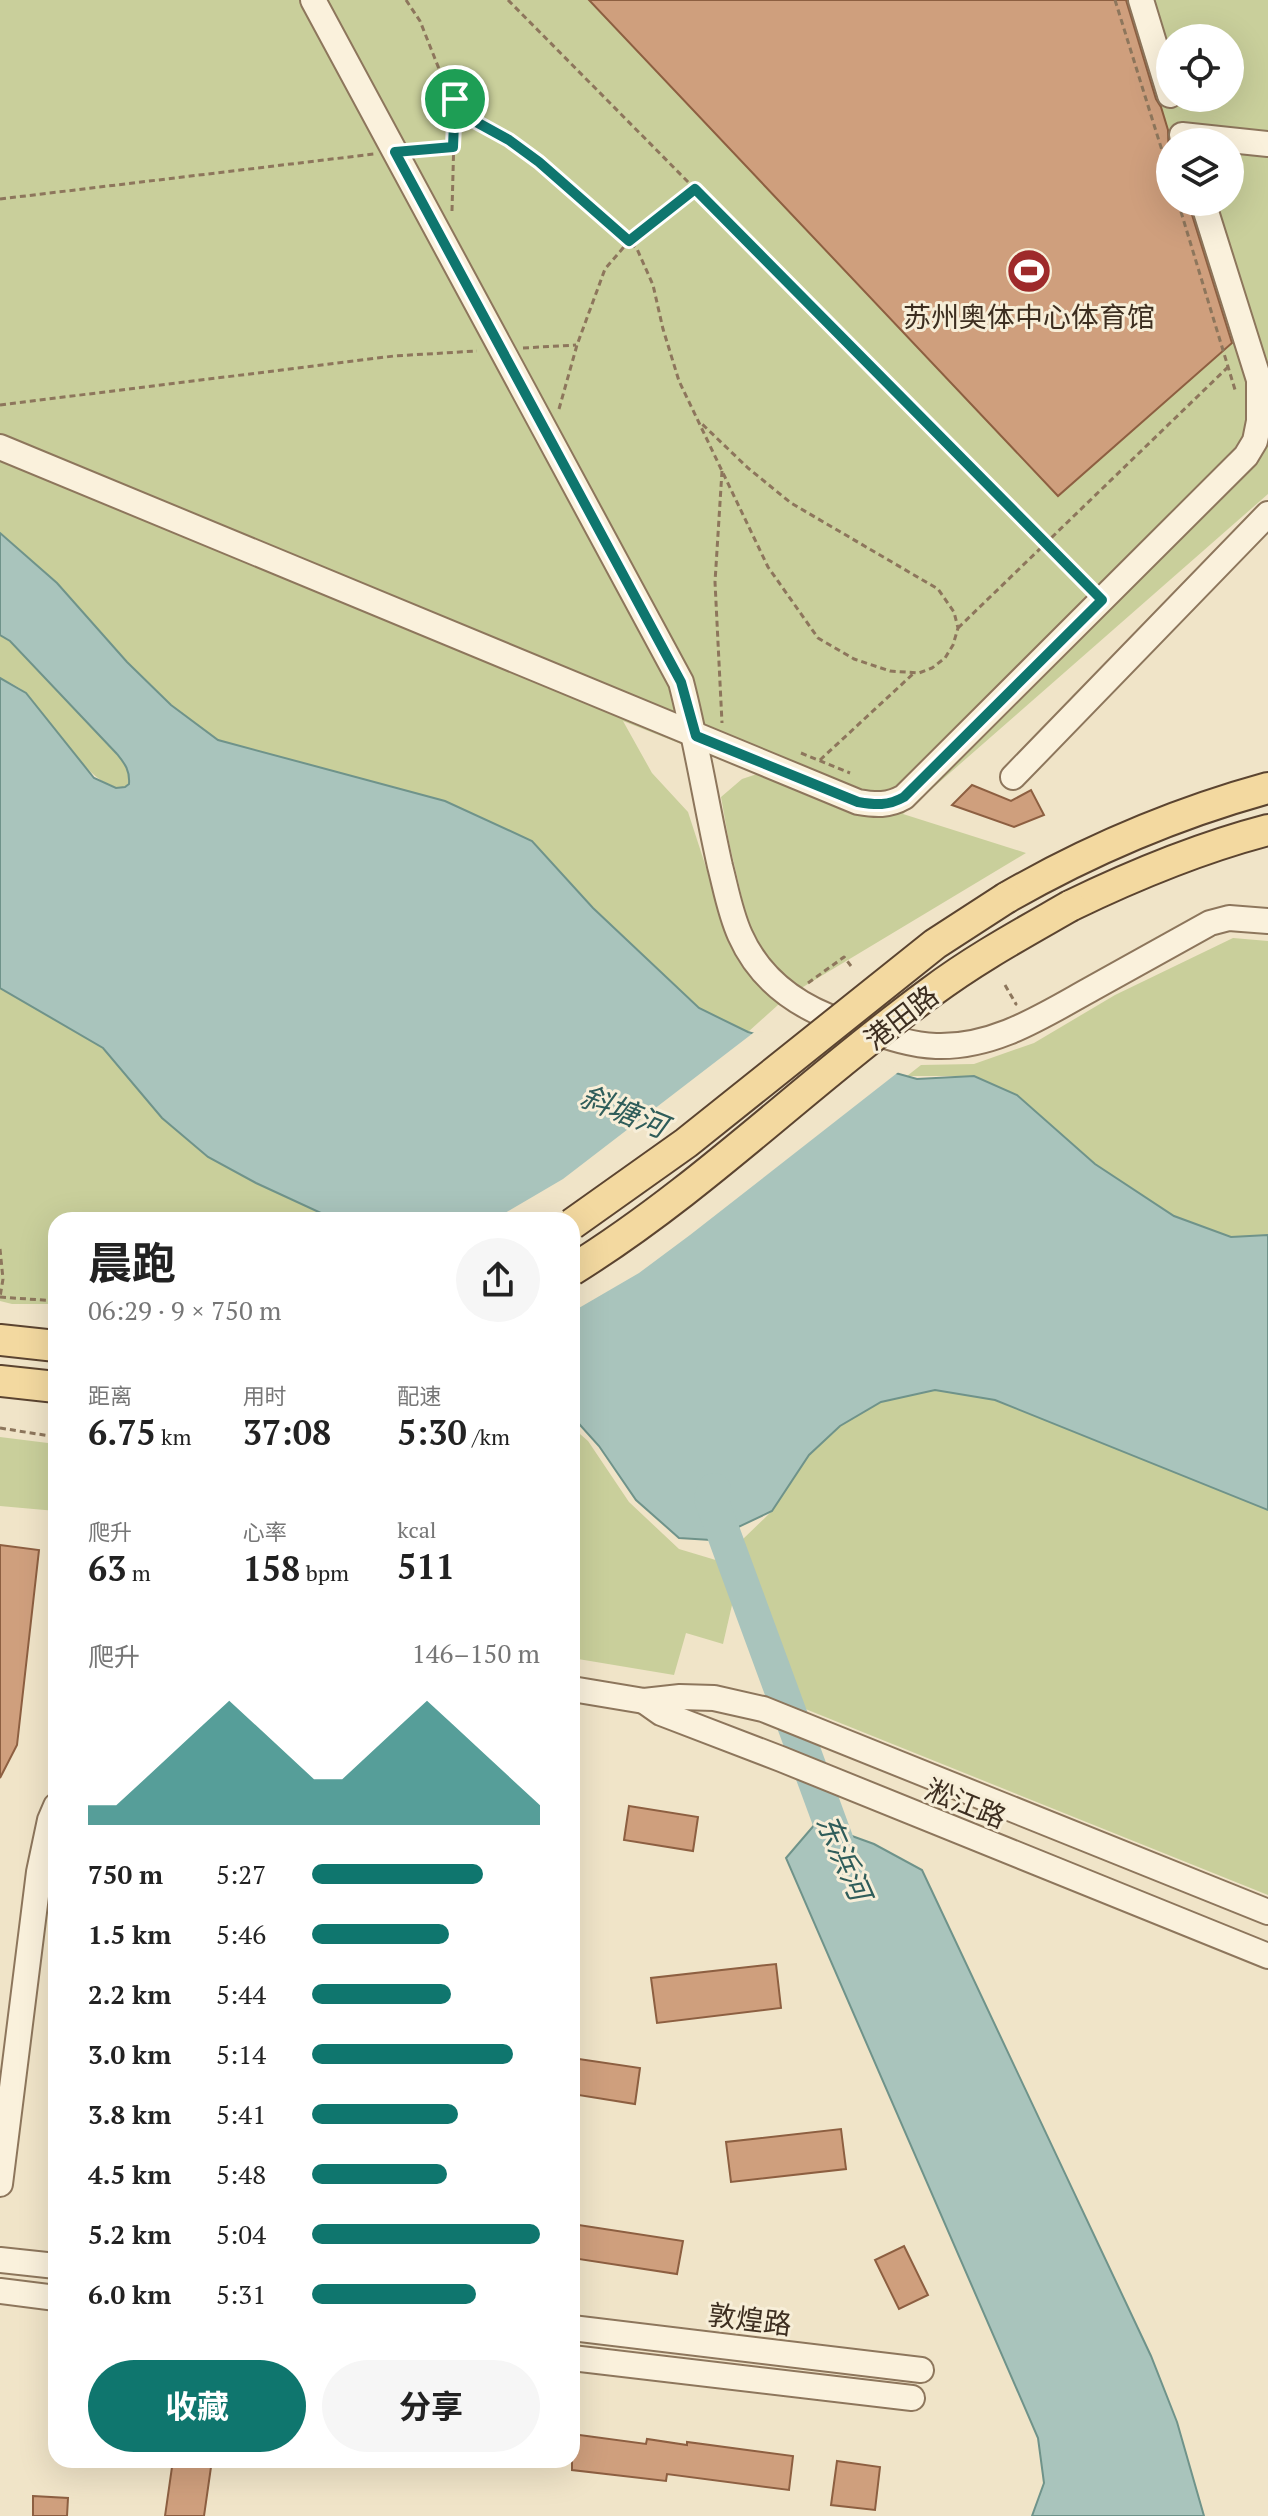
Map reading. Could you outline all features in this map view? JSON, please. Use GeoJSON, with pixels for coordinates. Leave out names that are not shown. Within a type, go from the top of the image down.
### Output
{"type":"FeatureCollection","features":[{"type":"Feature","properties":{"kind":"main road","name":"港田路"},"geometry":{"type":"LineString","coordinates":[[580,1218],[686,1143],[935,944],[975,916],[1050,873],[1122,840],[1185,815],[1268,788]]}},
{"type":"Feature","properties":{"kind":"main road","name":"港田路"},"geometry":{"type":"LineString","coordinates":[[580,1265],[692,1184],[931,992],[975,962],[1070,906],[1132,876],[1190,853],[1268,830]]}},
{"type":"Feature","properties":{"kind":"main road"},"geometry":{"type":"LineString","coordinates":[[0,1340],[48,1345]]}},
{"type":"Feature","properties":{"kind":"main road"},"geometry":{"type":"LineString","coordinates":[[0,1381],[48,1386]]}},
{"type":"Feature","properties":{"kind":"street"},"geometry":{"type":"LineString","coordinates":[[313,0],[681,682],[696,736],[732,917],[749,954],[768,979],[788,996],[818,1013],[905,1042],[961,1045],[1017,1030],[1210,923],[1229,918],[1268,921]]}},
{"type":"Feature","properties":{"kind":"street"},"geometry":{"type":"LineString","coordinates":[[1141,0],[1156,50]]}},
{"type":"Feature","properties":{"kind":"street"},"geometry":{"type":"LineString","coordinates":[[1244,142],[1268,144]]}},
{"type":"Feature","properties":{"kind":"street"},"geometry":{"type":"LineString","coordinates":[[0,447],[858,802],[876,805],[892,803],[904,797],[1102,600],[1246,456],[1255,441],[1259,421],[1259,380],[1207,216]]}},
{"type":"Feature","properties":{"kind":"street"},"geometry":{"type":"LineString","coordinates":[[1013,777],[1268,514]]}},
{"type":"Feature","properties":{"kind":"street","name":"淞江路"},"geometry":{"type":"LineString","coordinates":[[580,1690],[644,1701],[680,1697],[714,1698],[763,1709],[1268,1912]]}},
{"type":"Feature","properties":{"kind":"street","name":"淞江路"},"geometry":{"type":"LineString","coordinates":[[644,1701],[661,1713],[1268,1956]]}},
{"type":"Feature","properties":{"kind":"street"},"geometry":{"type":"LineString","coordinates":[[848,1788],[873,1752]]}},
{"type":"Feature","properties":{"kind":"street"},"geometry":{"type":"LineString","coordinates":[[0,2184],[39,1872],[48,1829]]}},
{"type":"Feature","properties":{"kind":"street"},"geometry":{"type":"LineString","coordinates":[[0,2260],[48,2265]]}},
{"type":"Feature","properties":{"kind":"street"},"geometry":{"type":"LineString","coordinates":[[0,2291],[48,2297]]}},
{"type":"Feature","properties":{"kind":"street","name":"敦煌路"},"geometry":{"type":"LineString","coordinates":[[580,2329],[921,2370]]}},
{"type":"Feature","properties":{"kind":"street"},"geometry":{"type":"LineString","coordinates":[[810,2386],[813,2357]]}},
{"type":"Feature","properties":{"kind":"street"},"geometry":{"type":"LineString","coordinates":[[580,2359],[912,2398]]}},
{"type":"Feature","properties":{"kind":"path"},"geometry":{"type":"LineString","coordinates":[[406,0],[420,21],[447,89],[469,118],[509,140],[539,162],[637,249],[653,285],[679,381],[768,567],[818,638],[871,666],[914,673],[932,668],[945,658],[958,628],[1229,367]]}},
{"type":"Feature","properties":{"kind":"path"},"geometry":{"type":"LineString","coordinates":[[508,0],[1102,600]]}},
{"type":"Feature","properties":{"kind":"path"},"geometry":{"type":"LineString","coordinates":[[1115,0],[1156,131]]}},
{"type":"Feature","properties":{"kind":"path"},"geometry":{"type":"LineString","coordinates":[[452,224],[455,99]]}},
{"type":"Feature","properties":{"kind":"path"},"geometry":{"type":"LineString","coordinates":[[0,199],[453,147]]}},
{"type":"Feature","properties":{"kind":"path"},"geometry":{"type":"LineString","coordinates":[[550,439],[577,345],[605,269],[629,241],[695,189]]}},
{"type":"Feature","properties":{"kind":"path"},"geometry":{"type":"LineString","coordinates":[[1182,216],[1229,367],[1237,405]]}},
{"type":"Feature","properties":{"kind":"path"},"geometry":{"type":"LineString","coordinates":[[512,349],[577,345]]}},
{"type":"Feature","properties":{"kind":"path"},"geometry":{"type":"LineString","coordinates":[[0,405],[394,356],[478,351]]}},
{"type":"Feature","properties":{"kind":"path"},"geometry":{"type":"LineString","coordinates":[[701,423],[748,468],[791,503],[938,589],[954,612],[958,628]]}},
{"type":"Feature","properties":{"kind":"path"},"geometry":{"type":"LineString","coordinates":[[714,720],[722,723],[715,582],[722,467]]}},
{"type":"Feature","properties":{"kind":"path"},"geometry":{"type":"LineString","coordinates":[[820,760],[914,673]]}},
{"type":"Feature","properties":{"kind":"path"},"geometry":{"type":"LineString","coordinates":[[792,750],[856,776]]}},
{"type":"Feature","properties":{"kind":"path"},"geometry":{"type":"LineString","coordinates":[[807,983],[844,957],[851,966]]}},
{"type":"Feature","properties":{"kind":"path"},"geometry":{"type":"LineString","coordinates":[[1005,985],[1016,1004]]}},
{"type":"Feature","properties":{"kind":"path"},"geometry":{"type":"LineString","coordinates":[[0,1249],[3,1279],[0,1297],[48,1300]]}},
{"type":"Feature","properties":{"kind":"path"},"geometry":{"type":"LineString","coordinates":[[0,1428],[48,1436]]}},
{"type":"Feature","properties":{"kind":"green space"},"geometry":{"type":"Polygon","coordinates":[[[0,0],[1268,0],[1268,494],[903,814],[1026,853],[788,996],[748,1032],[699,1008],[593,908],[532,841],[445,801],[218,740],[171,705],[127,662],[57,583],[0,533],[0,0]],[[623,721],[652,773],[688,812],[717,901],[752,941],[721,797],[742,779],[757,774],[623,721]]]}},
{"type":"Feature","properties":{"kind":"green space"},"geometry":{"type":"Polygon","coordinates":[[[0,635],[10,641],[117,754],[128,768],[129,784],[117,787],[104,782],[89,770],[27,694],[0,678],[0,635]]]}},
{"type":"Feature","properties":{"kind":"green space"},"geometry":{"type":"Polygon","coordinates":[[[1233,938],[1268,941],[1268,1235],[1231,1237],[1174,1216],[1095,1164],[1017,1095],[974,1076],[907,1076],[921,1065],[974,1064],[1034,1043],[1115,995],[1233,938]]]}},
{"type":"Feature","properties":{"kind":"green space"},"geometry":{"type":"Polygon","coordinates":[[[0,988],[103,1048],[256,1183],[319,1212],[48,1212],[48,1304],[0,1301],[0,988]]]}},
{"type":"Feature","properties":{"kind":"green space"},"geometry":{"type":"Polygon","coordinates":[[[935,1390],[995,1400],[1268,1510],[1268,1895],[798,1706],[742,1540],[772,1511],[809,1455],[840,1426],[881,1402],[935,1390]]]}},
{"type":"Feature","properties":{"kind":"green space"},"geometry":{"type":"Polygon","coordinates":[[[580,1434],[629,1502],[679,1549],[719,1561],[735,1592],[723,1644],[686,1633],[674,1675],[580,1659],[580,1434]]]}},
{"type":"Feature","properties":{"kind":"green space"},"geometry":{"type":"Polygon","coordinates":[[[0,1437],[48,1443],[48,1510],[0,1506],[0,1437]]]}},
{"type":"Feature","properties":{"kind":"water","name":"斜塘河"},"geometry":{"type":"Polygon","coordinates":[[[0,533],[57,583],[127,662],[171,705],[218,740],[445,801],[532,841],[593,908],[699,1008],[748,1032],[917,1079],[974,1076],[1017,1095],[1095,1164],[1174,1216],[1231,1237],[1268,1235],[1268,1510],[995,1400],[935,1390],[881,1402],[840,1426],[809,1455],[772,1511],[711,1540],[679,1538],[636,1500],[599,1446],[580,1425],[580,1212],[319,1212],[208,1157],[162,1118],[103,1048],[0,988],[0,678],[26,693],[94,778],[116,788],[125,787],[129,779],[117,754],[10,641],[0,635],[0,533]]]}},
{"type":"Feature","properties":{"kind":"water"},"geometry":{"type":"Polygon","coordinates":[[[816,1823],[874,1844],[922,1870],[1151,2356],[1177,2422],[1204,2516],[1032,2516],[1044,2483],[1038,2438],[786,1858],[816,1823]]]}},
{"type":"Feature","properties":{"kind":"pier"},"geometry":{"type":"Polygon","coordinates":[[[757,1030],[901,1070],[639,1273],[580,1307],[580,1212],[507,1212],[563,1179],[757,1030]]]}},
{"type":"Feature","properties":{"kind":"building","name":"苏州奥体中心体育馆"},"geometry":{"type":"Polygon","coordinates":[[[589,0],[1126,0],[1156,99],[1156,112],[1163,112],[1167,128],[1156,128],[1156,216],[1192,216],[1232,343],[1058,496],[589,0]]]}},
{"type":"Feature","properties":{"kind":"building"},"geometry":{"type":"Polygon","coordinates":[[[972,785],[1011,801],[1031,790],[1044,815],[1014,827],[952,805],[972,785]]]}},
{"type":"Feature","properties":{"kind":"building"},"geometry":{"type":"Polygon","coordinates":[[[0,1545],[39,1550],[17,1745],[0,1778],[0,1545]]]}},
{"type":"Feature","properties":{"kind":"building"},"geometry":{"type":"Polygon","coordinates":[[[629,1806],[698,1817],[693,1851],[624,1840],[629,1806]]]}},
{"type":"Feature","properties":{"kind":"building"},"geometry":{"type":"Polygon","coordinates":[[[776,1964],[781,2008],[657,2023],[651,1978],[776,1964]]]}},
{"type":"Feature","properties":{"kind":"building"},"geometry":{"type":"Polygon","coordinates":[[[580,2059],[640,2068],[635,2104],[580,2095],[580,2059]]]}},
{"type":"Feature","properties":{"kind":"building"},"geometry":{"type":"Polygon","coordinates":[[[841,2129],[846,2169],[731,2182],[726,2142],[841,2129]]]}},
{"type":"Feature","properties":{"kind":"building"},"geometry":{"type":"Polygon","coordinates":[[[580,2225],[683,2241],[677,2274],[580,2259],[580,2225]]]}},
{"type":"Feature","properties":{"kind":"building"},"geometry":{"type":"Polygon","coordinates":[[[904,2246],[928,2295],[899,2309],[875,2260],[904,2246]]]}},
{"type":"Feature","properties":{"kind":"building"},"geometry":{"type":"Polygon","coordinates":[[[580,2435],[646,2444],[647,2439],[687,2445],[687,2442],[793,2456],[789,2490],[667,2474],[666,2481],[572,2470],[580,2468],[580,2435]]]}},
{"type":"Feature","properties":{"kind":"building"},"geometry":{"type":"Polygon","coordinates":[[[837,2461],[880,2467],[875,2510],[831,2505],[837,2461]]]}},
{"type":"Feature","properties":{"kind":"building"},"geometry":{"type":"Polygon","coordinates":[[[172,2468],[211,2468],[204,2516],[165,2516],[172,2468]]]}},
{"type":"Feature","properties":{"kind":"building"},"geometry":{"type":"Polygon","coordinates":[[[33,2496],[68,2498],[67,2516],[33,2516],[33,2496]]]}},
{"type":"Feature","properties":{"kind":"waterway","name":"东浜河"},"geometry":{"type":"LineString","coordinates":[[714,1490],[711,1499],[847,1869]]}},
{"type":"Feature","properties":{"kind":"place","name":"苏州奥体中心体育馆"},"geometry":{"type":"Point","coordinates":[1029,271]}},
{"type":"Feature","properties":{"kind":"route"},"geometry":{"type":"LineString","coordinates":[[455,99],[469,118],[509,140],[539,162],[629,241],[695,189],[1102,600],[904,797],[892,803],[876,805],[858,802],[696,736],[681,682],[395,152],[453,147],[455,99]]}}]}
